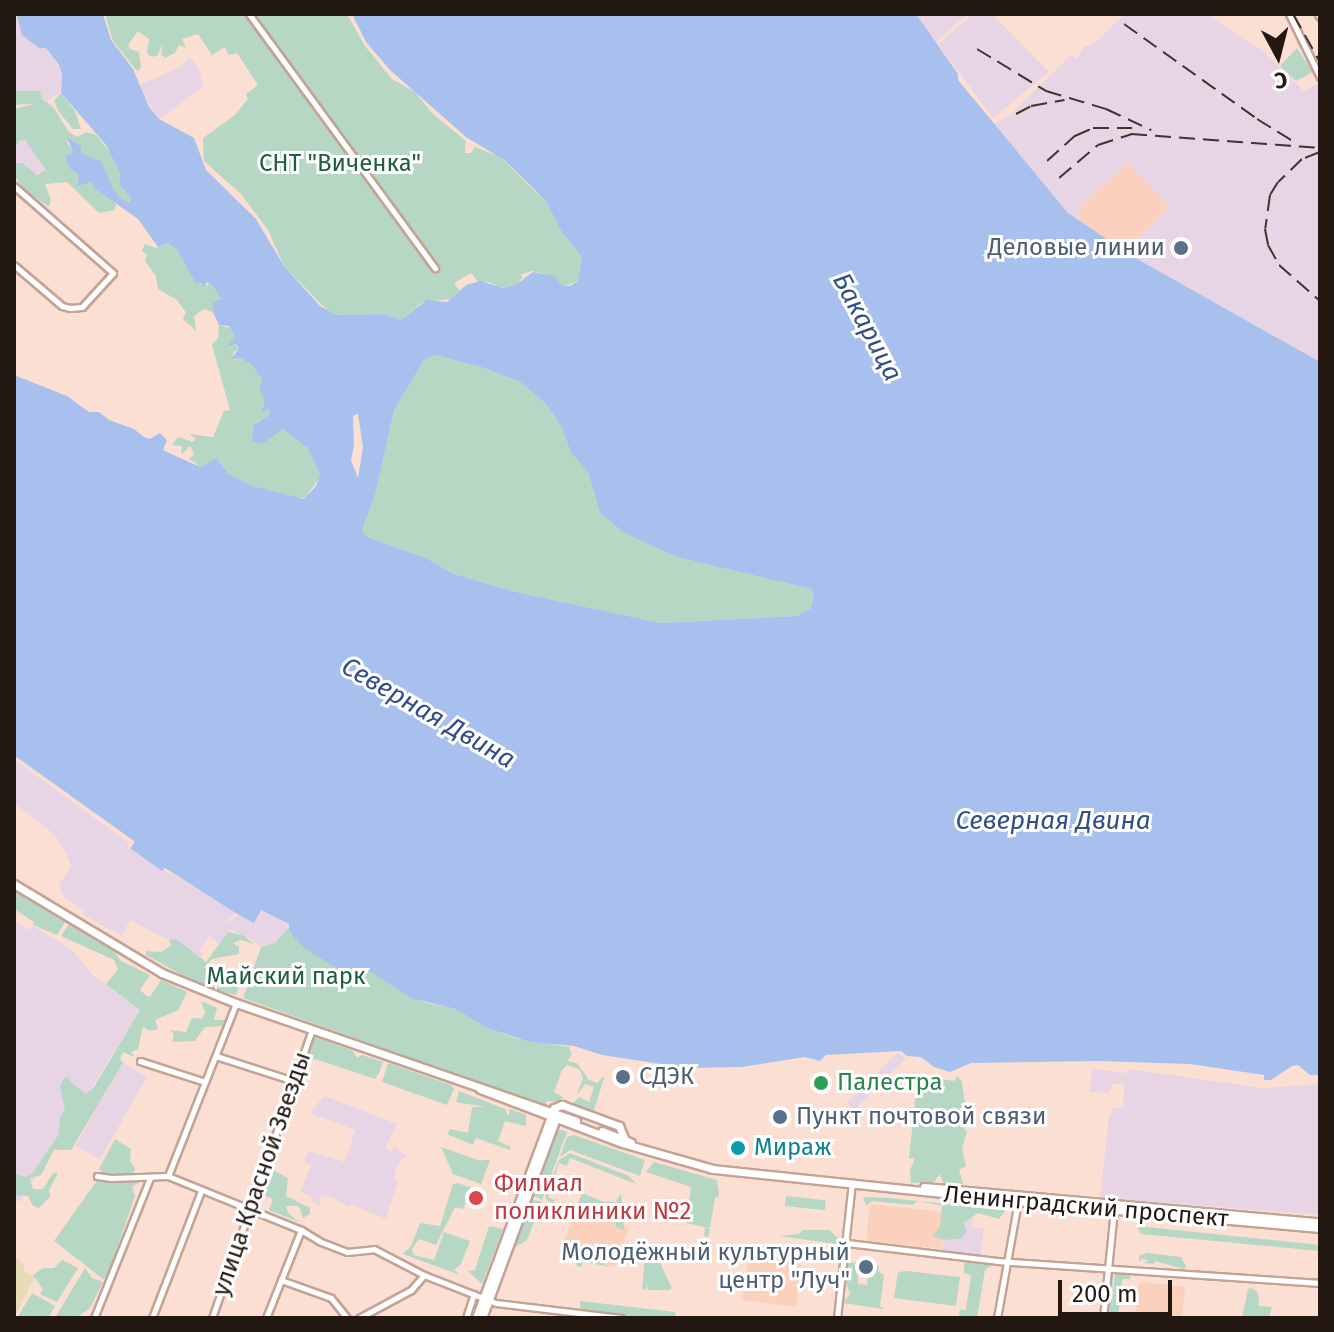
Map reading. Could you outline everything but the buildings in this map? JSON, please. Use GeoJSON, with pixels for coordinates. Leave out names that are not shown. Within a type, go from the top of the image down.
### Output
{"type":"FeatureCollection","features":[{"type":"Feature","properties":{"kind":"main road","name":"Ленинградский проспект"},"geometry":{"type":"LineString","coordinates":[[14,884],[143,963],[236,1003],[633,1144],[713,1169],[1320,1225]]}},
{"type":"Feature","properties":{"kind":"main road"},"geometry":{"type":"LineString","coordinates":[[476,1318],[486,1299],[555,1107],[562,1105],[619,1126],[624,1138]]}},
{"type":"Feature","properties":{"kind":"main road","name":"Ленинградский проспект"},"geometry":{"type":"LineString","coordinates":[[553,1116],[624,1138],[633,1144]]}},
{"type":"Feature","properties":{"kind":"main road"},"geometry":{"type":"LineString","coordinates":[[482,1318],[486,1299]]}},
{"type":"Feature","properties":{"kind":"street"},"geometry":{"type":"LineString","coordinates":[[249,14],[435,268]]}},
{"type":"Feature","properties":{"kind":"street"},"geometry":{"type":"LineString","coordinates":[[1289,14],[1320,77]]}},
{"type":"Feature","properties":{"kind":"street"},"geometry":{"type":"LineString","coordinates":[[14,186],[113,273],[82,307],[62,306],[14,265]]}},
{"type":"Feature","properties":{"kind":"street"},"geometry":{"type":"LineString","coordinates":[[168,1176],[236,1003]]}},
{"type":"Feature","properties":{"kind":"street","name":"улица Красной Звезды"},"geometry":{"type":"LineString","coordinates":[[212,1318],[312,1030]]}},
{"type":"Feature","properties":{"kind":"street"},"geometry":{"type":"LineString","coordinates":[[215,1056],[294,1081]]}},
{"type":"Feature","properties":{"kind":"street"},"geometry":{"type":"LineString","coordinates":[[140,1061],[205,1082]]}},
{"type":"Feature","properties":{"kind":"street"},"geometry":{"type":"LineString","coordinates":[[97,1176],[168,1176],[347,1252],[374,1249],[424,1275],[486,1299],[621,1318]]}},
{"type":"Feature","properties":{"kind":"street"},"geometry":{"type":"LineString","coordinates":[[94,1318],[151,1177]]}},
{"type":"Feature","properties":{"kind":"street"},"geometry":{"type":"LineString","coordinates":[[837,1318],[852,1182]]}},
{"type":"Feature","properties":{"kind":"street"},"geometry":{"type":"LineString","coordinates":[[152,1318],[201,1191]]}},
{"type":"Feature","properties":{"kind":"street"},"geometry":{"type":"LineString","coordinates":[[997,1318],[1018,1199]]}},
{"type":"Feature","properties":{"kind":"street"},"geometry":{"type":"LineString","coordinates":[[1103,1318],[1114,1207]]}},
{"type":"Feature","properties":{"kind":"street"},"geometry":{"type":"LineString","coordinates":[[266,1318],[301,1230]]}},
{"type":"Feature","properties":{"kind":"street"},"geometry":{"type":"LineString","coordinates":[[847,1243],[1008,1262],[1320,1283]]}},
{"type":"Feature","properties":{"kind":"street"},"geometry":{"type":"LineString","coordinates":[[359,1318],[411,1290],[424,1275]]}},
{"type":"Feature","properties":{"kind":"street"},"geometry":{"type":"LineString","coordinates":[[281,1280],[331,1298],[347,1318]]}},
{"type":"Feature","properties":{"kind":"street"},"geometry":{"type":"LineString","coordinates":[[466,1318],[474,1294]]}},
{"type":"Feature","properties":{"kind":"shaded area"},"geometry":{"type":"Polygon","coordinates":[[[14,14],[23,35],[40,48],[46,48],[62,71],[60,92],[47,102],[41,98],[40,91],[14,91],[14,14]]]}},
{"type":"Feature","properties":{"kind":"shaded area"},"geometry":{"type":"Polygon","coordinates":[[[916,14],[968,14],[935,43],[916,14]]]}},
{"type":"Feature","properties":{"kind":"shaded area"},"geometry":{"type":"Polygon","coordinates":[[[973,14],[992,14],[1049,72],[993,118],[938,44],[973,14]]]}},
{"type":"Feature","properties":{"kind":"shaded area"},"geometry":{"type":"Polygon","coordinates":[[[1124,14],[1207,14],[1263,51],[1304,91],[1320,82],[1320,362],[1125,252],[1170,207],[1128,163],[1078,208],[1081,215],[1074,220],[994,124],[1010,115],[1071,55],[1077,59],[1084,47],[1096,42],[1124,14]]]}},
{"type":"Feature","properties":{"kind":"shaded area"},"geometry":{"type":"Polygon","coordinates":[[[190,57],[202,73],[199,76],[204,86],[159,119],[143,95],[141,84],[177,69],[190,57]]]}},
{"type":"Feature","properties":{"kind":"shaded area"},"geometry":{"type":"Polygon","coordinates":[[[25,140],[46,167],[44,173],[33,173],[22,163],[14,163],[17,142],[25,140]]]}},
{"type":"Feature","properties":{"kind":"shaded area"},"geometry":{"type":"Polygon","coordinates":[[[1128,162],[1170,207],[1125,252],[1078,220],[1081,215],[1076,210],[1128,162]]]}},
{"type":"Feature","properties":{"kind":"shaded area"},"geometry":{"type":"Polygon","coordinates":[[[14,755],[135,842],[131,848],[237,912],[222,926],[239,915],[250,921],[260,909],[290,925],[275,943],[265,948],[230,929],[219,944],[209,936],[199,951],[204,954],[201,957],[130,920],[122,936],[83,915],[85,911],[64,897],[59,885],[71,866],[65,851],[55,835],[14,803],[14,755]]]}},
{"type":"Feature","properties":{"kind":"shaded area"},"geometry":{"type":"Polygon","coordinates":[[[14,921],[29,930],[33,926],[71,949],[92,974],[140,1010],[20,1202],[14,1199],[14,921]]]}},
{"type":"Feature","properties":{"kind":"shaded area"},"geometry":{"type":"Polygon","coordinates":[[[898,1052],[905,1059],[854,1110],[847,1103],[898,1052]]]}},
{"type":"Feature","properties":{"kind":"shaded area"},"geometry":{"type":"Polygon","coordinates":[[[123,1063],[147,1077],[100,1159],[76,1145],[123,1063]]]}},
{"type":"Feature","properties":{"kind":"shaded area"},"geometry":{"type":"Polygon","coordinates":[[[1092,1069],[1127,1073],[1129,1069],[1262,1088],[1320,1084],[1320,1215],[1100,1198],[1109,1117],[1114,1108],[1123,1108],[1124,1083],[1113,1084],[1108,1093],[1090,1092],[1092,1069]]]}},
{"type":"Feature","properties":{"kind":"shaded area"},"geometry":{"type":"Polygon","coordinates":[[[324,1096],[397,1124],[385,1148],[392,1151],[394,1147],[407,1156],[395,1171],[395,1179],[398,1180],[386,1219],[350,1204],[349,1207],[333,1198],[320,1196],[320,1206],[312,1201],[313,1197],[300,1192],[311,1166],[304,1162],[308,1151],[345,1162],[355,1130],[310,1113],[324,1096]]]}},
{"type":"Feature","properties":{"kind":"shaded area"},"geometry":{"type":"Polygon","coordinates":[[[582,1194],[623,1209],[620,1220],[629,1229],[614,1267],[577,1253],[579,1247],[564,1240],[582,1194]]]}},
{"type":"Feature","properties":{"kind":"shaded area"},"geometry":{"type":"Polygon","coordinates":[[[870,1204],[946,1212],[942,1249],[866,1241],[870,1204]]]}},
{"type":"Feature","properties":{"kind":"shaded area"},"geometry":{"type":"Polygon","coordinates":[[[973,1216],[972,1227],[984,1229],[980,1257],[942,1252],[943,1240],[963,1236],[963,1223],[973,1216]]]}},
{"type":"Feature","properties":{"kind":"shaded area"},"geometry":{"type":"Polygon","coordinates":[[[782,1251],[798,1253],[796,1263],[801,1265],[796,1307],[742,1300],[748,1262],[753,1262],[756,1256],[780,1259],[782,1251]]]}},
{"type":"Feature","properties":{"kind":"shaded area"},"geometry":{"type":"Polygon","coordinates":[[[1144,1282],[1185,1287],[1182,1318],[1135,1316],[1138,1285],[1144,1282]]]}},
{"type":"Feature","properties":{"kind":"green space","name":"СНТ \"Виченка\""},"geometry":{"type":"Polygon","coordinates":[[[105,14],[347,14],[365,46],[392,79],[415,92],[433,114],[466,141],[465,153],[471,153],[475,147],[500,157],[545,201],[561,231],[582,257],[578,281],[562,287],[553,276],[532,271],[520,275],[523,277],[517,284],[500,288],[489,282],[478,282],[471,273],[454,283],[460,291],[451,299],[423,302],[401,320],[385,314],[338,315],[329,312],[284,266],[268,230],[241,194],[204,161],[203,138],[235,115],[248,99],[246,94],[258,85],[237,53],[229,55],[225,47],[212,55],[198,34],[182,39],[186,48],[179,45],[175,53],[165,58],[161,54],[163,42],[158,55],[152,57],[147,53],[149,39],[138,31],[128,45],[139,52],[141,68],[137,71],[113,41],[105,14]]]}},
{"type":"Feature","properties":{"kind":"green space"},"geometry":{"type":"Polygon","coordinates":[[[1297,48],[1313,72],[1296,81],[1280,66],[1297,48]]]}},
{"type":"Feature","properties":{"kind":"green space"},"geometry":{"type":"Polygon","coordinates":[[[14,91],[40,91],[42,99],[53,107],[69,132],[77,137],[86,132],[96,135],[110,152],[120,173],[119,182],[130,192],[130,201],[124,201],[114,190],[100,161],[82,154],[81,145],[66,140],[73,152],[65,156],[70,169],[79,175],[77,183],[91,182],[116,204],[114,210],[99,213],[67,182],[45,184],[51,200],[49,207],[25,190],[14,175],[14,163],[22,163],[37,175],[46,170],[25,140],[19,141],[14,150],[14,109],[34,104],[14,105],[14,91]]]}},
{"type":"Feature","properties":{"kind":"green space"},"geometry":{"type":"Polygon","coordinates":[[[61,93],[75,111],[81,129],[73,129],[59,112],[54,101],[61,93]]]}},
{"type":"Feature","properties":{"kind":"green space"},"geometry":{"type":"Polygon","coordinates":[[[169,243],[178,249],[196,284],[202,283],[204,287],[211,282],[220,297],[220,301],[213,303],[213,312],[204,309],[194,316],[196,331],[183,319],[186,312],[177,300],[158,289],[156,276],[145,261],[147,255],[142,251],[145,244],[156,248],[169,243]]]}},
{"type":"Feature","properties":{"kind":"green space"},"geometry":{"type":"Polygon","coordinates":[[[219,325],[231,328],[235,335],[230,348],[235,344],[239,350],[234,352],[231,361],[241,358],[252,365],[262,380],[259,385],[266,403],[261,413],[268,408],[270,414],[255,424],[253,442],[261,444],[283,429],[304,443],[315,458],[320,477],[305,498],[287,497],[252,486],[229,474],[216,458],[201,467],[189,459],[194,454],[190,446],[181,455],[182,446],[172,445],[178,437],[193,442],[196,439],[189,434],[213,437],[224,411],[230,410],[212,345],[218,338],[219,325]]]}},
{"type":"Feature","properties":{"kind":"green space"},"geometry":{"type":"Polygon","coordinates":[[[435,355],[484,368],[520,382],[546,404],[561,426],[571,453],[588,472],[600,513],[624,533],[676,557],[811,589],[815,594],[810,609],[797,616],[661,623],[516,592],[454,574],[426,558],[367,537],[362,530],[375,495],[394,409],[424,360],[435,355]]]}},
{"type":"Feature","properties":{"kind":"green space"},"geometry":{"type":"Polygon","coordinates":[[[14,891],[65,922],[57,935],[33,925],[34,922],[14,909],[14,891]]]}},
{"type":"Feature","properties":{"kind":"green space"},"geometry":{"type":"Polygon","coordinates":[[[69,924],[115,952],[121,961],[150,975],[140,990],[147,996],[150,997],[161,980],[187,992],[178,1010],[155,1020],[158,1029],[150,1031],[143,1027],[138,1049],[131,1052],[135,1057],[123,1052],[120,1059],[123,1063],[71,1150],[54,1150],[41,1175],[29,1178],[33,1189],[43,1189],[53,1173],[58,1173],[49,1190],[50,1197],[39,1208],[33,1206],[28,1196],[14,1195],[14,1173],[25,1177],[32,1174],[59,1134],[60,1118],[65,1110],[60,1087],[64,1078],[68,1077],[86,1094],[94,1087],[140,1010],[106,984],[118,969],[114,960],[61,936],[69,924]]]}},
{"type":"Feature","properties":{"kind":"green space","name":"Майский парк"},"geometry":{"type":"Polygon","coordinates":[[[288,928],[304,948],[344,972],[357,968],[373,973],[423,1002],[455,1009],[489,1029],[515,1038],[569,1047],[572,1054],[567,1061],[577,1063],[589,1080],[597,1083],[605,1075],[593,1113],[572,1105],[579,1097],[589,1102],[594,1087],[585,1084],[576,1096],[583,1078],[579,1069],[567,1065],[554,1092],[563,1097],[561,1102],[547,1101],[545,1106],[243,998],[261,947],[275,943],[288,928]]]}},
{"type":"Feature","properties":{"kind":"green space"},"geometry":{"type":"Polygon","coordinates":[[[228,932],[242,935],[254,944],[241,940],[233,943],[239,947],[239,954],[212,959],[204,968],[218,970],[224,978],[237,979],[240,984],[236,995],[204,987],[146,955],[146,951],[161,952],[171,946],[169,940],[176,939],[206,962],[228,932]]]}},
{"type":"Feature","properties":{"kind":"green space"},"geometry":{"type":"Polygon","coordinates":[[[201,1001],[217,1008],[214,1020],[226,1020],[226,1026],[205,1027],[195,1041],[172,1042],[174,1034],[170,1030],[186,1032],[192,1018],[202,1019],[205,1013],[201,1001]]]}},
{"type":"Feature","properties":{"kind":"green space"},"geometry":{"type":"Polygon","coordinates":[[[316,1037],[353,1051],[357,1058],[362,1055],[383,1062],[379,1073],[375,1079],[306,1056],[307,1051],[311,1051],[311,1040],[316,1037]]]}},
{"type":"Feature","properties":{"kind":"green space"},"geometry":{"type":"Polygon","coordinates":[[[388,1063],[451,1085],[454,1089],[447,1105],[382,1082],[388,1063]]]}},
{"type":"Feature","properties":{"kind":"green space"},"geometry":{"type":"Polygon","coordinates":[[[957,1076],[962,1081],[966,1113],[962,1126],[967,1132],[962,1148],[966,1166],[959,1170],[963,1184],[944,1185],[940,1174],[934,1182],[911,1183],[910,1170],[915,1158],[909,1159],[917,1081],[921,1077],[932,1078],[935,1082],[940,1079],[954,1081],[957,1076]]]}},
{"type":"Feature","properties":{"kind":"green space"},"geometry":{"type":"Polygon","coordinates":[[[459,1091],[505,1109],[508,1116],[510,1109],[526,1115],[526,1126],[505,1121],[498,1141],[511,1147],[510,1150],[476,1138],[473,1145],[447,1134],[450,1129],[468,1133],[472,1107],[485,1107],[456,1102],[459,1091]]]}},
{"type":"Feature","properties":{"kind":"green space"},"geometry":{"type":"Polygon","coordinates":[[[558,1129],[567,1132],[542,1200],[531,1194],[554,1132],[558,1129]]]}},
{"type":"Feature","properties":{"kind":"green space"},"geometry":{"type":"Polygon","coordinates":[[[574,1135],[645,1160],[640,1176],[570,1150],[560,1157],[567,1137],[574,1135]]]}},
{"type":"Feature","properties":{"kind":"green space"},"geometry":{"type":"Polygon","coordinates":[[[115,1139],[131,1149],[130,1161],[135,1169],[132,1175],[109,1177],[99,1169],[115,1139]]]}},
{"type":"Feature","properties":{"kind":"green space"},"geometry":{"type":"Polygon","coordinates":[[[441,1147],[478,1160],[490,1160],[481,1184],[453,1174],[441,1147]]]}},
{"type":"Feature","properties":{"kind":"green space"},"geometry":{"type":"Polygon","coordinates":[[[570,1153],[629,1176],[636,1184],[570,1158],[567,1166],[559,1163],[548,1197],[554,1200],[558,1196],[553,1203],[548,1201],[545,1197],[559,1160],[570,1153]]]}},
{"type":"Feature","properties":{"kind":"green space"},"geometry":{"type":"Polygon","coordinates":[[[654,1162],[717,1180],[719,1196],[715,1198],[710,1227],[706,1227],[710,1229],[708,1237],[704,1236],[705,1227],[686,1223],[691,1187],[646,1172],[654,1162]]]}},
{"type":"Feature","properties":{"kind":"green space"},"geometry":{"type":"Polygon","coordinates":[[[271,1169],[288,1178],[286,1196],[310,1208],[310,1214],[303,1218],[299,1206],[286,1206],[288,1213],[299,1222],[269,1210],[273,1199],[264,1195],[262,1189],[271,1169]]]}},
{"type":"Feature","properties":{"kind":"green space"},"geometry":{"type":"Polygon","coordinates":[[[98,1179],[138,1179],[140,1182],[132,1187],[135,1196],[107,1277],[103,1279],[54,1241],[98,1179]]]}},
{"type":"Feature","properties":{"kind":"green space"},"geometry":{"type":"Polygon","coordinates":[[[453,1184],[471,1188],[463,1209],[455,1207],[436,1245],[419,1239],[412,1249],[414,1255],[434,1260],[444,1232],[470,1241],[461,1264],[454,1270],[460,1275],[403,1254],[411,1246],[420,1223],[440,1226],[453,1184]]]}},
{"type":"Feature","properties":{"kind":"green space"},"geometry":{"type":"Polygon","coordinates":[[[582,1193],[608,1204],[604,1203],[599,1219],[595,1218],[597,1212],[587,1212],[582,1206],[580,1210],[585,1216],[575,1212],[582,1193]]]}},
{"type":"Feature","properties":{"kind":"green space"},"geometry":{"type":"Polygon","coordinates":[[[621,1193],[624,1230],[615,1227],[620,1209],[605,1201],[616,1202],[621,1193]]]}},
{"type":"Feature","properties":{"kind":"green space"},"geometry":{"type":"Polygon","coordinates":[[[786,1196],[826,1200],[825,1210],[785,1206],[786,1196]]]}},
{"type":"Feature","properties":{"kind":"green space"},"geometry":{"type":"Polygon","coordinates":[[[863,1197],[918,1201],[913,1205],[872,1201],[866,1206],[863,1197]]]}},
{"type":"Feature","properties":{"kind":"green space"},"geometry":{"type":"Polygon","coordinates":[[[530,1199],[542,1202],[527,1240],[514,1248],[530,1199]]]}},
{"type":"Feature","properties":{"kind":"green space"},"geometry":{"type":"Polygon","coordinates":[[[918,1201],[1005,1211],[999,1219],[978,1213],[963,1223],[967,1230],[962,1238],[945,1240],[933,1236],[940,1226],[942,1206],[918,1201]]]}},
{"type":"Feature","properties":{"kind":"green space"},"geometry":{"type":"Polygon","coordinates":[[[489,1226],[503,1229],[482,1284],[468,1271],[475,1270],[489,1226]]]}},
{"type":"Feature","properties":{"kind":"green space"},"geometry":{"type":"Polygon","coordinates":[[[1137,1226],[1320,1245],[1320,1251],[1141,1234],[1137,1226]]]}},
{"type":"Feature","properties":{"kind":"green space"},"geometry":{"type":"Polygon","coordinates":[[[803,1230],[830,1230],[839,1240],[838,1252],[831,1252],[837,1251],[837,1244],[780,1236],[799,1234],[803,1230]]]}},
{"type":"Feature","properties":{"kind":"green space"},"geometry":{"type":"Polygon","coordinates":[[[565,1241],[579,1247],[576,1253],[583,1256],[586,1248],[602,1256],[607,1252],[605,1246],[615,1250],[604,1264],[612,1267],[583,1262],[581,1267],[577,1266],[575,1250],[563,1247],[565,1241]]]}},
{"type":"Feature","properties":{"kind":"green space"},"geometry":{"type":"Polygon","coordinates":[[[653,1248],[672,1288],[670,1290],[648,1290],[646,1284],[646,1290],[642,1289],[645,1257],[652,1255],[653,1248]]]}},
{"type":"Feature","properties":{"kind":"green space"},"geometry":{"type":"Polygon","coordinates":[[[1147,1253],[1181,1257],[1186,1266],[1184,1269],[1155,1261],[1154,1264],[1144,1263],[1148,1260],[1141,1259],[1139,1263],[1139,1256],[1147,1253]]]}},
{"type":"Feature","properties":{"kind":"green space"},"geometry":{"type":"Polygon","coordinates":[[[62,1260],[78,1268],[57,1302],[40,1294],[43,1289],[33,1275],[43,1268],[54,1268],[62,1260]]]}},
{"type":"Feature","properties":{"kind":"green space"},"geometry":{"type":"Polygon","coordinates":[[[848,1262],[858,1263],[858,1284],[867,1285],[868,1277],[874,1277],[875,1266],[879,1266],[878,1271],[884,1275],[880,1306],[884,1309],[843,1303],[850,1294],[845,1280],[848,1262]]]}},
{"type":"Feature","properties":{"kind":"green space"},"geometry":{"type":"Polygon","coordinates":[[[964,1262],[994,1264],[985,1270],[977,1318],[959,1316],[960,1310],[966,1310],[971,1275],[964,1273],[964,1262]]]}},
{"type":"Feature","properties":{"kind":"green space"},"geometry":{"type":"Polygon","coordinates":[[[85,1268],[92,1278],[103,1282],[90,1308],[76,1318],[55,1318],[85,1268]]]}},
{"type":"Feature","properties":{"kind":"green space"},"geometry":{"type":"Polygon","coordinates":[[[898,1272],[960,1277],[956,1306],[894,1298],[898,1272]]]}},
{"type":"Feature","properties":{"kind":"green space"},"geometry":{"type":"Polygon","coordinates":[[[1113,1272],[1112,1307],[1115,1272],[1129,1273],[1131,1279],[1122,1279],[1118,1318],[1107,1318],[1110,1277],[1113,1272]]]}},
{"type":"Feature","properties":{"kind":"green space"},"geometry":{"type":"Polygon","coordinates":[[[1252,1288],[1258,1293],[1259,1306],[1272,1307],[1269,1318],[1242,1318],[1248,1289],[1252,1288]]]}},
{"type":"Feature","properties":{"kind":"green space"},"geometry":{"type":"Polygon","coordinates":[[[32,1293],[55,1306],[48,1318],[17,1318],[32,1293]]]}},
{"type":"Feature","properties":{"kind":"green space"},"geometry":{"type":"Polygon","coordinates":[[[580,1301],[675,1312],[676,1317],[645,1318],[581,1310],[580,1301]]]}},
{"type":"Feature","properties":{"kind":"sand"},"geometry":{"type":"Polygon","coordinates":[[[14,1256],[24,1264],[24,1271],[35,1277],[14,1318],[14,1256]]]}},
{"type":"Feature","properties":{"kind":"water"},"geometry":{"type":"Polygon","coordinates":[[[16,14],[103,14],[111,40],[133,69],[149,107],[159,119],[194,138],[206,170],[256,219],[284,266],[320,306],[336,315],[385,314],[401,320],[427,300],[447,302],[466,285],[481,281],[502,288],[517,284],[533,272],[555,276],[562,286],[570,286],[578,281],[582,257],[534,189],[504,160],[466,137],[390,70],[366,42],[352,14],[916,14],[958,74],[958,80],[1068,213],[1132,256],[1320,362],[1320,1075],[1310,1075],[1298,1065],[1271,1080],[1264,1080],[1264,1075],[1190,1064],[1098,1061],[971,1063],[950,1072],[901,1051],[826,1055],[820,1061],[805,1057],[742,1067],[687,1068],[602,1055],[574,1046],[531,1042],[489,1029],[455,1009],[411,998],[373,973],[357,968],[349,972],[338,969],[304,948],[289,931],[289,924],[261,910],[254,923],[165,868],[162,871],[130,848],[134,841],[14,755],[14,375],[67,396],[89,412],[99,412],[144,437],[150,439],[160,433],[167,440],[163,450],[201,467],[216,458],[229,474],[252,486],[304,499],[316,486],[320,475],[308,448],[283,429],[262,444],[252,442],[254,425],[270,414],[268,408],[261,413],[265,403],[259,386],[262,380],[252,365],[241,358],[230,360],[239,349],[236,344],[228,347],[235,336],[229,326],[219,325],[213,312],[213,303],[221,299],[212,284],[207,282],[204,288],[202,283],[196,284],[177,249],[168,243],[158,247],[138,219],[93,187],[92,182],[77,186],[79,175],[70,169],[65,156],[73,152],[67,138],[81,145],[82,154],[101,161],[114,190],[123,200],[129,202],[131,199],[119,183],[120,173],[106,145],[61,93],[59,65],[46,48],[39,48],[22,35],[16,14]],[[435,355],[424,360],[394,410],[375,495],[362,530],[367,537],[426,558],[454,574],[516,592],[661,623],[797,616],[810,609],[814,597],[811,589],[676,557],[624,533],[600,513],[588,472],[571,453],[561,426],[546,404],[520,382],[484,368],[435,355]],[[358,414],[353,416],[351,460],[358,478],[363,447],[358,414]]]}},
{"type":"Feature","properties":{"kind":"pier"},"geometry":{"type":"Polygon","coordinates":[[[17,758],[135,842],[128,851],[129,843],[16,761],[17,758]]]}},
{"type":"Feature","properties":{"kind":"railway"},"geometry":{"type":"LineString","coordinates":[[1293,14],[1320,62]]}},
{"type":"Feature","properties":{"kind":"railway"},"geometry":{"type":"LineString","coordinates":[[1124,24],[1257,119],[1296,143]]}},
{"type":"Feature","properties":{"kind":"railway"},"geometry":{"type":"LineString","coordinates":[[977,49],[1046,91],[1106,109],[1151,130]]}},
{"type":"Feature","properties":{"kind":"railway"},"geometry":{"type":"LineString","coordinates":[[1016,114],[1031,106],[1064,100]]}},
{"type":"Feature","properties":{"kind":"railway"},"geometry":{"type":"LineString","coordinates":[[1047,161],[1075,136],[1093,128],[1132,128]]}},
{"type":"Feature","properties":{"kind":"railway"},"geometry":{"type":"LineString","coordinates":[[1059,178],[1098,145],[1131,134],[1320,148]]}},
{"type":"Feature","properties":{"kind":"railway"},"geometry":{"type":"LineString","coordinates":[[1320,152],[1302,159],[1278,182],[1270,195],[1265,229],[1268,245],[1279,265],[1320,301]]}},
{"type":"Feature","properties":{"kind":"place","name":"Деловые линии"},"geometry":{"type":"Point","coordinates":[1181,248]}},
{"type":"Feature","properties":{"kind":"place","name":"СДЭК"},"geometry":{"type":"Point","coordinates":[623,1077]}},
{"type":"Feature","properties":{"kind":"place","name":"Палестра"},"geometry":{"type":"Point","coordinates":[821,1083]}},
{"type":"Feature","properties":{"kind":"place","name":"Пункт почтовой связи"},"geometry":{"type":"Point","coordinates":[780,1117]}},
{"type":"Feature","properties":{"kind":"place","name":"Мираж"},"geometry":{"type":"Point","coordinates":[738,1148]}},
{"type":"Feature","properties":{"kind":"place","name":"Филиал поликлиники №2"},"geometry":{"type":"Point","coordinates":[476,1198]}},
{"type":"Feature","properties":{"kind":"place","name":"Молодёжный культурный центр \"Луч\""},"geometry":{"type":"Point","coordinates":[866,1267]}},
{"type":"Feature","properties":{"kind":"water label","name":"Бакарица"},"geometry":{"type":"Point","coordinates":[867,327]}},
{"type":"Feature","properties":{"kind":"water label","name":"Северная Двина"},"geometry":{"type":"Point","coordinates":[428,713]}},
{"type":"Feature","properties":{"kind":"water label","name":"Северная Двина"},"geometry":{"type":"Point","coordinates":[1053,821]}}]}
